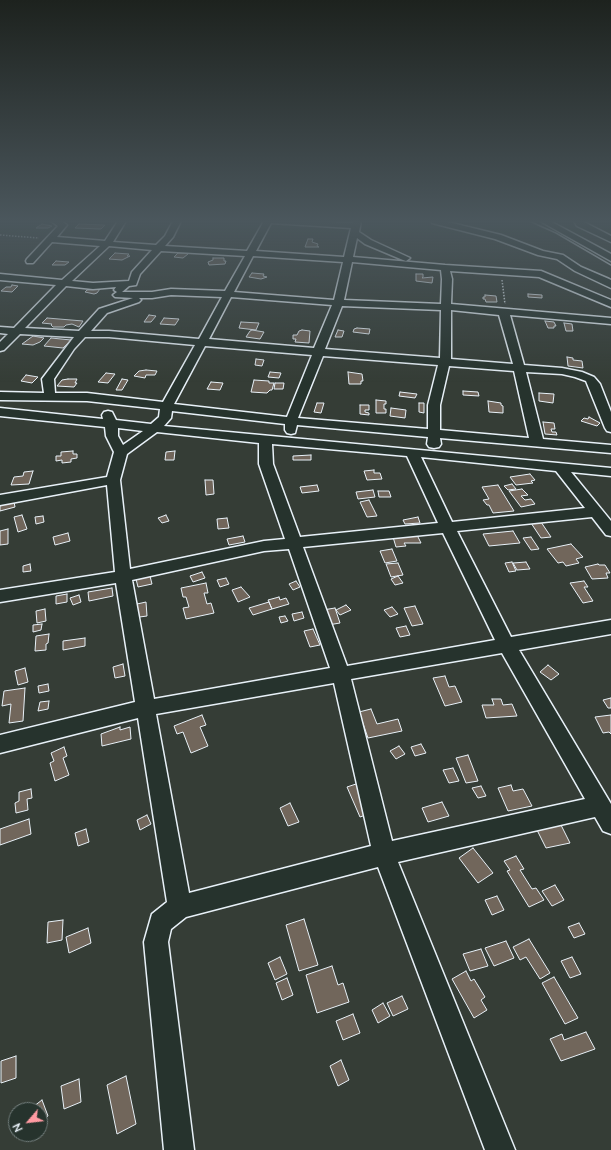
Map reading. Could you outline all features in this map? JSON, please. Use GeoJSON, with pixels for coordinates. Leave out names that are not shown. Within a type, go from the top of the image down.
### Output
{"type":"FeatureCollection","features":[{"type":"Feature","properties":{"kind":"street"},"geometry":{"type":"LineString","coordinates":[[0,348],[15,331],[73,275]]}},
{"type":"Feature","properties":{"kind":"street"},"geometry":{"type":"LineString","coordinates":[[16,413],[48,379],[62,356],[134,275]]}},
{"type":"Feature","properties":{"kind":"street"},"geometry":{"type":"LineString","coordinates":[[180,907],[145,708],[124,576],[114,480],[121,452],[145,436],[152,428],[165,418],[167,406],[238,275]]}},
{"type":"Feature","properties":{"kind":"street"},"geometry":{"type":"LineString","coordinates":[[291,443],[291,421],[338,303],[344,275]]}},
{"type":"Feature","properties":{"kind":"street"},"geometry":{"type":"LineString","coordinates":[[433,454],[434,405],[445,362],[447,320],[446,275]]}},
{"type":"Feature","properties":{"kind":"street"},"geometry":{"type":"LineString","coordinates":[[544,275],[611,304]]}},
{"type":"Feature","properties":{"kind":"street"},"geometry":{"type":"LineString","coordinates":[[591,275],[606,281],[611,285]]}},
{"type":"Feature","properties":{"kind":"street"},"geometry":{"type":"LineString","coordinates":[[0,277],[93,286],[148,288],[171,292],[227,294],[338,303],[446,307],[611,321]]}},
{"type":"Feature","properties":{"kind":"street"},"geometry":{"type":"LineString","coordinates":[[124,288],[148,288]]}},
{"type":"Feature","properties":{"kind":"street"},"geometry":{"type":"LineString","coordinates":[[103,311],[148,288]]}},
{"type":"Feature","properties":{"kind":"street"},"geometry":{"type":"LineString","coordinates":[[504,313],[519,367],[537,443]]}},
{"type":"Feature","properties":{"kind":"street"},"geometry":{"type":"LineString","coordinates":[[0,330],[110,334],[202,343],[562,371],[578,374],[590,379],[594,384],[611,428]]}},
{"type":"Feature","properties":{"kind":"street"},"geometry":{"type":"LineString","coordinates":[[48,379],[50,396]]}},
{"type":"Feature","properties":{"kind":"street"},"geometry":{"type":"LineString","coordinates":[[0,396],[87,398],[291,421],[611,449]]}},
{"type":"Feature","properties":{"kind":"street"},"geometry":{"type":"LineString","coordinates":[[87,398],[105,409],[111,424],[112,436],[121,452]]}},
{"type":"Feature","properties":{"kind":"street"},"geometry":{"type":"LineString","coordinates":[[0,412],[291,443],[412,452],[611,472]]}},
{"type":"Feature","properties":{"kind":"street"},"geometry":{"type":"LineString","coordinates":[[121,452],[157,440],[191,432]]}},
{"type":"Feature","properties":{"kind":"street"},"geometry":{"type":"LineString","coordinates":[[265,440],[266,464],[341,674],[384,854],[500,1150]]}},
{"type":"Feature","properties":{"kind":"street"},"geometry":{"type":"LineString","coordinates":[[179,1150],[156,942],[160,922],[180,907],[384,854],[606,815],[506,644],[412,452]]}},
{"type":"Feature","properties":{"kind":"street"},"geometry":{"type":"LineString","coordinates":[[560,467],[611,531]]}},
{"type":"Feature","properties":{"kind":"street"},"geometry":{"type":"LineString","coordinates":[[0,500],[114,480]]}},
{"type":"Feature","properties":{"kind":"street"},"geometry":{"type":"LineString","coordinates":[[0,596],[124,576],[264,546],[596,512]]}},
{"type":"Feature","properties":{"kind":"street"},"geometry":{"type":"LineString","coordinates":[[0,744],[145,708],[506,644],[611,627]]}},
{"type":"Feature","properties":{"kind":"path"},"geometry":{"type":"LineString","coordinates":[[501,275],[504,293],[504,313]]}},
{"type":"Feature","properties":{"kind":"building"},"geometry":{"type":"Polygon","coordinates":[[[251,275],[264,275],[263,276],[267,277],[261,279],[249,277],[251,275]]]}},
{"type":"Feature","properties":{"kind":"building"},"geometry":{"type":"Polygon","coordinates":[[[416,275],[423,275],[422,278],[433,277],[432,283],[416,281],[416,275]]]}},
{"type":"Feature","properties":{"kind":"building"},"geometry":{"type":"Polygon","coordinates":[[[12,285],[18,286],[12,292],[1,291],[6,287],[11,287],[12,285]]]}},
{"type":"Feature","properties":{"kind":"building"},"geometry":{"type":"Polygon","coordinates":[[[100,289],[94,294],[85,292],[87,290],[100,289]]]}},
{"type":"Feature","properties":{"kind":"building"},"geometry":{"type":"Polygon","coordinates":[[[528,294],[542,295],[542,298],[528,297],[528,294]]]}},
{"type":"Feature","properties":{"kind":"building"},"geometry":{"type":"Polygon","coordinates":[[[485,295],[496,296],[497,302],[486,302],[485,299],[483,299],[485,295]]]}},
{"type":"Feature","properties":{"kind":"building"},"geometry":{"type":"Polygon","coordinates":[[[149,315],[156,316],[151,322],[144,322],[149,315]]]}},
{"type":"Feature","properties":{"kind":"building"},"geometry":{"type":"Polygon","coordinates":[[[47,318],[83,321],[79,327],[72,324],[64,327],[53,327],[51,325],[52,324],[42,323],[47,318]]]}},
{"type":"Feature","properties":{"kind":"building"},"geometry":{"type":"Polygon","coordinates":[[[164,318],[179,319],[175,325],[160,324],[164,318]]]}},
{"type":"Feature","properties":{"kind":"building"},"geometry":{"type":"Polygon","coordinates":[[[545,321],[554,322],[556,326],[554,326],[554,328],[548,328],[545,321]]]}},
{"type":"Feature","properties":{"kind":"building"},"geometry":{"type":"Polygon","coordinates":[[[241,322],[259,323],[256,330],[239,328],[241,322]]]}},
{"type":"Feature","properties":{"kind":"building"},"geometry":{"type":"Polygon","coordinates":[[[564,323],[572,324],[573,331],[566,331],[564,323]]]}},
{"type":"Feature","properties":{"kind":"building"},"geometry":{"type":"Polygon","coordinates":[[[354,329],[370,329],[369,334],[353,332],[354,329]]]}},
{"type":"Feature","properties":{"kind":"building"},"geometry":{"type":"Polygon","coordinates":[[[252,330],[264,332],[260,339],[246,337],[252,330]]]}},
{"type":"Feature","properties":{"kind":"building"},"geometry":{"type":"Polygon","coordinates":[[[338,330],[344,331],[342,337],[335,337],[338,330]]]}},
{"type":"Feature","properties":{"kind":"building"},"geometry":{"type":"Polygon","coordinates":[[[299,331],[310,331],[309,343],[295,342],[296,339],[293,339],[293,335],[297,335],[299,331]]]}},
{"type":"Feature","properties":{"kind":"building"},"geometry":{"type":"Polygon","coordinates":[[[33,336],[44,338],[40,342],[33,345],[22,344],[33,336]]]}},
{"type":"Feature","properties":{"kind":"building"},"geometry":{"type":"Polygon","coordinates":[[[51,338],[71,340],[63,348],[44,346],[51,338]]]}},
{"type":"Feature","properties":{"kind":"building"},"geometry":{"type":"Polygon","coordinates":[[[567,357],[573,358],[573,360],[582,361],[583,368],[568,366],[567,357]]]}},
{"type":"Feature","properties":{"kind":"building"},"geometry":{"type":"Polygon","coordinates":[[[256,359],[264,360],[262,366],[255,365],[256,359]]]}},
{"type":"Feature","properties":{"kind":"building"},"geometry":{"type":"Polygon","coordinates":[[[139,371],[157,371],[155,375],[146,375],[145,378],[134,376],[139,371]]]}},
{"type":"Feature","properties":{"kind":"building"},"geometry":{"type":"Polygon","coordinates":[[[270,372],[281,373],[279,378],[268,377],[270,372]]]}},
{"type":"Feature","properties":{"kind":"building"},"geometry":{"type":"Polygon","coordinates":[[[348,372],[362,374],[363,381],[361,381],[361,384],[349,384],[348,372]]]}},
{"type":"Feature","properties":{"kind":"building"},"geometry":{"type":"Polygon","coordinates":[[[106,373],[115,374],[108,383],[98,382],[106,373]]]}},
{"type":"Feature","properties":{"kind":"building"},"geometry":{"type":"Polygon","coordinates":[[[26,375],[38,377],[32,383],[21,381],[26,375]]]}},
{"type":"Feature","properties":{"kind":"building"},"geometry":{"type":"Polygon","coordinates":[[[77,379],[75,383],[77,383],[74,387],[57,386],[62,380],[77,379]]]}},
{"type":"Feature","properties":{"kind":"building"},"geometry":{"type":"Polygon","coordinates":[[[122,379],[128,380],[122,390],[116,390],[122,379]]]}},
{"type":"Feature","properties":{"kind":"building"},"geometry":{"type":"Polygon","coordinates":[[[254,380],[269,381],[269,383],[274,383],[272,390],[267,393],[251,392],[254,380]]]}},
{"type":"Feature","properties":{"kind":"building"},"geometry":{"type":"Polygon","coordinates":[[[211,382],[223,383],[220,390],[207,389],[211,382]]]}},
{"type":"Feature","properties":{"kind":"building"},"geometry":{"type":"Polygon","coordinates":[[[275,383],[284,383],[283,389],[274,389],[275,383]]]}},
{"type":"Feature","properties":{"kind":"building"},"geometry":{"type":"Polygon","coordinates":[[[463,391],[478,392],[479,396],[463,395],[463,391]]]}},
{"type":"Feature","properties":{"kind":"building"},"geometry":{"type":"Polygon","coordinates":[[[400,392],[417,394],[415,398],[399,396],[400,392]]]}},
{"type":"Feature","properties":{"kind":"building"},"geometry":{"type":"Polygon","coordinates":[[[539,393],[554,394],[553,403],[539,401],[539,393]]]}},
{"type":"Feature","properties":{"kind":"building"},"geometry":{"type":"Polygon","coordinates":[[[376,400],[386,401],[386,404],[384,404],[384,409],[386,409],[386,413],[376,413],[376,400]]]}},
{"type":"Feature","properties":{"kind":"building"},"geometry":{"type":"Polygon","coordinates":[[[488,401],[501,403],[503,406],[503,413],[489,412],[488,401]]]}},
{"type":"Feature","properties":{"kind":"building"},"geometry":{"type":"Polygon","coordinates":[[[317,403],[324,403],[321,413],[314,412],[317,403]]]}},
{"type":"Feature","properties":{"kind":"building"},"geometry":{"type":"Polygon","coordinates":[[[419,403],[424,403],[424,413],[419,412],[419,403]]]}},
{"type":"Feature","properties":{"kind":"building"},"geometry":{"type":"Polygon","coordinates":[[[360,405],[369,405],[369,410],[365,410],[365,412],[369,413],[369,415],[360,414],[360,405]]]}},
{"type":"Feature","properties":{"kind":"building"},"geometry":{"type":"Polygon","coordinates":[[[391,408],[406,410],[405,418],[390,416],[391,408]]]}},
{"type":"Feature","properties":{"kind":"building"},"geometry":{"type":"Polygon","coordinates":[[[589,417],[600,423],[597,426],[581,421],[584,418],[588,419],[589,417]]]}},
{"type":"Feature","properties":{"kind":"building"},"geometry":{"type":"Polygon","coordinates":[[[543,422],[554,423],[555,429],[551,429],[552,432],[556,432],[557,435],[545,434],[543,422]]]}},
{"type":"Feature","properties":{"kind":"building"},"geometry":{"type":"Polygon","coordinates":[[[73,451],[73,454],[77,454],[77,458],[71,459],[71,462],[62,463],[62,460],[56,461],[56,456],[61,456],[61,452],[73,451]]]}},
{"type":"Feature","properties":{"kind":"building"},"geometry":{"type":"Polygon","coordinates":[[[175,451],[174,460],[165,460],[166,452],[175,451]]]}},
{"type":"Feature","properties":{"kind":"building"},"geometry":{"type":"Polygon","coordinates":[[[311,455],[311,460],[293,460],[293,456],[311,455]]]}},
{"type":"Feature","properties":{"kind":"building"},"geometry":{"type":"Polygon","coordinates":[[[374,470],[374,473],[380,473],[382,479],[367,480],[364,471],[374,470]]]}},
{"type":"Feature","properties":{"kind":"building"},"geometry":{"type":"Polygon","coordinates":[[[33,471],[29,484],[11,485],[14,477],[23,476],[24,472],[33,471]]]}},
{"type":"Feature","properties":{"kind":"building"},"geometry":{"type":"Polygon","coordinates":[[[530,474],[535,480],[531,481],[533,483],[516,485],[510,477],[530,474]]]}},
{"type":"Feature","properties":{"kind":"building"},"geometry":{"type":"Polygon","coordinates":[[[205,480],[213,480],[214,494],[206,495],[205,480]]]}},
{"type":"Feature","properties":{"kind":"building"},"geometry":{"type":"Polygon","coordinates":[[[512,484],[516,489],[508,490],[504,486],[512,484]]]}},
{"type":"Feature","properties":{"kind":"building"},"geometry":{"type":"Polygon","coordinates":[[[317,485],[319,491],[302,493],[300,487],[317,485]]]}},
{"type":"Feature","properties":{"kind":"building"},"geometry":{"type":"Polygon","coordinates":[[[498,485],[514,511],[493,513],[489,505],[487,505],[483,500],[489,499],[482,487],[498,485]]]}},
{"type":"Feature","properties":{"kind":"building"},"geometry":{"type":"Polygon","coordinates":[[[522,489],[528,495],[521,496],[525,500],[531,499],[535,504],[521,507],[509,491],[522,489]]]}},
{"type":"Feature","properties":{"kind":"building"},"geometry":{"type":"Polygon","coordinates":[[[373,490],[375,497],[358,499],[356,492],[373,490]]]}},
{"type":"Feature","properties":{"kind":"building"},"geometry":{"type":"Polygon","coordinates":[[[378,491],[389,491],[391,497],[379,497],[378,491]]]}},
{"type":"Feature","properties":{"kind":"building"},"geometry":{"type":"Polygon","coordinates":[[[369,500],[377,516],[367,517],[360,502],[369,500]]]}},
{"type":"Feature","properties":{"kind":"building"},"geometry":{"type":"Polygon","coordinates":[[[14,502],[15,507],[0,511],[0,505],[14,502]]]}},
{"type":"Feature","properties":{"kind":"building"},"geometry":{"type":"Polygon","coordinates":[[[22,515],[27,529],[18,532],[14,517],[22,515]]]}},
{"type":"Feature","properties":{"kind":"building"},"geometry":{"type":"Polygon","coordinates":[[[166,515],[169,521],[162,523],[158,518],[166,515]]]}},
{"type":"Feature","properties":{"kind":"building"},"geometry":{"type":"Polygon","coordinates":[[[43,516],[44,522],[36,524],[35,517],[43,516]]]}},
{"type":"Feature","properties":{"kind":"building"},"geometry":{"type":"Polygon","coordinates":[[[418,517],[420,523],[405,524],[403,520],[418,517]]]}},
{"type":"Feature","properties":{"kind":"building"},"geometry":{"type":"Polygon","coordinates":[[[227,518],[229,528],[218,529],[217,519],[227,518]]]}},
{"type":"Feature","properties":{"kind":"building"},"geometry":{"type":"Polygon","coordinates":[[[541,522],[551,537],[541,538],[531,523],[541,522]]]}},
{"type":"Feature","properties":{"kind":"building"},"geometry":{"type":"Polygon","coordinates":[[[8,529],[8,544],[0,545],[0,531],[8,529]]]}},
{"type":"Feature","properties":{"kind":"building"},"geometry":{"type":"Polygon","coordinates":[[[513,531],[520,543],[489,546],[483,534],[513,531]]]}},
{"type":"Feature","properties":{"kind":"building"},"geometry":{"type":"Polygon","coordinates":[[[68,533],[70,541],[55,545],[53,537],[68,533]]]}},
{"type":"Feature","properties":{"kind":"building"},"geometry":{"type":"Polygon","coordinates":[[[417,535],[421,543],[404,543],[406,546],[396,547],[393,537],[417,535]]]}},
{"type":"Feature","properties":{"kind":"building"},"geometry":{"type":"Polygon","coordinates":[[[243,536],[245,542],[229,545],[227,539],[243,536]]]}},
{"type":"Feature","properties":{"kind":"building"},"geometry":{"type":"Polygon","coordinates":[[[531,537],[539,549],[531,550],[523,538],[531,537]]]}},
{"type":"Feature","properties":{"kind":"building"},"geometry":{"type":"Polygon","coordinates":[[[571,544],[583,557],[576,559],[579,563],[566,566],[563,562],[558,563],[547,549],[571,544]]]}},
{"type":"Feature","properties":{"kind":"building"},"geometry":{"type":"Polygon","coordinates":[[[392,549],[397,561],[385,563],[380,551],[392,549]]]}},
{"type":"Feature","properties":{"kind":"building"},"geometry":{"type":"Polygon","coordinates":[[[512,562],[516,571],[509,572],[505,563],[512,562]]]}},
{"type":"Feature","properties":{"kind":"building"},"geometry":{"type":"Polygon","coordinates":[[[526,562],[530,569],[517,570],[513,563],[526,562]]]}},
{"type":"Feature","properties":{"kind":"building"},"geometry":{"type":"Polygon","coordinates":[[[398,563],[403,575],[391,577],[386,564],[398,563]]]}},
{"type":"Feature","properties":{"kind":"building"},"geometry":{"type":"Polygon","coordinates":[[[30,564],[31,571],[23,572],[23,566],[30,564]]]}},
{"type":"Feature","properties":{"kind":"building"},"geometry":{"type":"Polygon","coordinates":[[[598,564],[605,565],[610,573],[606,573],[608,578],[592,579],[585,567],[598,564]]]}},
{"type":"Feature","properties":{"kind":"building"},"geometry":{"type":"Polygon","coordinates":[[[202,572],[205,578],[193,582],[190,576],[202,572]]]}},
{"type":"Feature","properties":{"kind":"building"},"geometry":{"type":"Polygon","coordinates":[[[150,576],[152,584],[138,587],[136,579],[150,576]]]}},
{"type":"Feature","properties":{"kind":"building"},"geometry":{"type":"Polygon","coordinates":[[[398,576],[403,583],[395,585],[391,579],[398,576]]]}},
{"type":"Feature","properties":{"kind":"building"},"geometry":{"type":"Polygon","coordinates":[[[226,578],[229,584],[220,587],[217,580],[226,578]]]}},
{"type":"Feature","properties":{"kind":"building"},"geometry":{"type":"Polygon","coordinates":[[[296,581],[300,587],[293,590],[289,584],[296,581]]]}},
{"type":"Feature","properties":{"kind":"building"},"geometry":{"type":"Polygon","coordinates":[[[584,581],[588,587],[584,587],[593,601],[583,603],[570,583],[584,581]]]}},
{"type":"Feature","properties":{"kind":"building"},"geometry":{"type":"Polygon","coordinates":[[[206,583],[208,593],[204,593],[207,604],[211,603],[214,613],[186,619],[183,608],[189,607],[186,597],[183,597],[181,588],[206,583]]]}},
{"type":"Feature","properties":{"kind":"building"},"geometry":{"type":"Polygon","coordinates":[[[241,587],[250,597],[238,602],[232,590],[241,587]]]}},
{"type":"Feature","properties":{"kind":"building"},"geometry":{"type":"Polygon","coordinates":[[[112,588],[113,596],[89,601],[88,592],[112,588]]]}},
{"type":"Feature","properties":{"kind":"building"},"geometry":{"type":"Polygon","coordinates":[[[67,594],[67,602],[56,604],[56,596],[67,594]]]}},
{"type":"Feature","properties":{"kind":"building"},"geometry":{"type":"Polygon","coordinates":[[[79,595],[81,602],[73,605],[70,598],[79,595]]]}},
{"type":"Feature","properties":{"kind":"building"},"geometry":{"type":"Polygon","coordinates":[[[279,597],[280,600],[286,598],[289,604],[272,609],[268,600],[279,597]]]}},
{"type":"Feature","properties":{"kind":"building"},"geometry":{"type":"Polygon","coordinates":[[[136,599],[137,604],[146,602],[147,616],[132,618],[131,600],[136,599]]]}},
{"type":"Feature","properties":{"kind":"building"},"geometry":{"type":"Polygon","coordinates":[[[269,602],[272,609],[253,615],[249,608],[269,602]]]}},
{"type":"Feature","properties":{"kind":"building"},"geometry":{"type":"Polygon","coordinates":[[[346,605],[351,610],[340,615],[336,610],[346,605]]]}},
{"type":"Feature","properties":{"kind":"building"},"geometry":{"type":"Polygon","coordinates":[[[415,606],[423,624],[412,626],[404,608],[415,606]]]}},
{"type":"Feature","properties":{"kind":"building"},"geometry":{"type":"Polygon","coordinates":[[[392,607],[398,614],[390,617],[384,610],[392,607]]]}},
{"type":"Feature","properties":{"kind":"building"},"geometry":{"type":"Polygon","coordinates":[[[335,608],[340,623],[328,625],[323,610],[335,608]]]}},
{"type":"Feature","properties":{"kind":"building"},"geometry":{"type":"Polygon","coordinates":[[[45,609],[46,621],[37,623],[36,611],[45,609]]]}},
{"type":"Feature","properties":{"kind":"building"},"geometry":{"type":"Polygon","coordinates":[[[302,612],[304,618],[294,621],[292,614],[302,612]]]}},
{"type":"Feature","properties":{"kind":"building"},"geometry":{"type":"Polygon","coordinates":[[[285,616],[288,621],[281,623],[279,617],[285,616]]]}},
{"type":"Feature","properties":{"kind":"building"},"geometry":{"type":"Polygon","coordinates":[[[42,624],[41,630],[33,632],[33,625],[42,624]]]}},
{"type":"Feature","properties":{"kind":"building"},"geometry":{"type":"Polygon","coordinates":[[[406,626],[410,635],[400,637],[396,628],[406,626]]]}},
{"type":"Feature","properties":{"kind":"building"},"geometry":{"type":"Polygon","coordinates":[[[313,629],[320,645],[310,647],[304,631],[313,629]]]}},
{"type":"Feature","properties":{"kind":"building"},"geometry":{"type":"Polygon","coordinates":[[[49,634],[46,650],[35,651],[36,636],[49,634]]]}},
{"type":"Feature","properties":{"kind":"building"},"geometry":{"type":"Polygon","coordinates":[[[85,638],[85,646],[63,650],[63,641],[85,638]]]}},
{"type":"Feature","properties":{"kind":"building"},"geometry":{"type":"Polygon","coordinates":[[[123,664],[125,676],[115,678],[113,667],[123,664]]]}},
{"type":"Feature","properties":{"kind":"building"},"geometry":{"type":"Polygon","coordinates":[[[548,665],[559,674],[551,680],[540,672],[548,665]]]}},
{"type":"Feature","properties":{"kind":"building"},"geometry":{"type":"Polygon","coordinates":[[[25,668],[28,682],[18,685],[15,671],[25,668]]]}},
{"type":"Feature","properties":{"kind":"building"},"geometry":{"type":"Polygon","coordinates":[[[445,676],[449,687],[455,686],[462,702],[445,706],[433,678],[445,676]]]}},
{"type":"Feature","properties":{"kind":"building"},"geometry":{"type":"Polygon","coordinates":[[[48,684],[49,691],[39,693],[38,686],[48,684]]]}},
{"type":"Feature","properties":{"kind":"building"},"geometry":{"type":"Polygon","coordinates":[[[25,688],[23,721],[9,723],[11,704],[2,706],[4,691],[25,688]]]}},
{"type":"Feature","properties":{"kind":"building"},"geometry":{"type":"Polygon","coordinates":[[[611,698],[611,708],[608,708],[603,700],[611,698]]]}},
{"type":"Feature","properties":{"kind":"building"},"geometry":{"type":"Polygon","coordinates":[[[492,699],[501,699],[503,705],[512,704],[517,716],[486,718],[482,705],[494,705],[492,699]]]}},
{"type":"Feature","properties":{"kind":"building"},"geometry":{"type":"Polygon","coordinates":[[[49,701],[48,709],[38,711],[40,702],[49,701]]]}},
{"type":"Feature","properties":{"kind":"building"},"geometry":{"type":"Polygon","coordinates":[[[371,709],[377,724],[398,719],[402,731],[368,738],[359,712],[371,709]]]}},
{"type":"Feature","properties":{"kind":"building"},"geometry":{"type":"Polygon","coordinates":[[[202,715],[206,725],[200,727],[208,746],[191,753],[183,732],[177,734],[174,726],[202,715]]]}},
{"type":"Feature","properties":{"kind":"building"},"geometry":{"type":"Polygon","coordinates":[[[611,715],[611,734],[609,732],[603,733],[595,717],[611,715]]]}},
{"type":"Feature","properties":{"kind":"building"},"geometry":{"type":"Polygon","coordinates":[[[120,727],[120,730],[130,727],[131,739],[102,746],[101,734],[120,727]]]}},
{"type":"Feature","properties":{"kind":"building"},"geometry":{"type":"Polygon","coordinates":[[[421,744],[426,753],[415,756],[411,747],[421,744]]]}},
{"type":"Feature","properties":{"kind":"building"},"geometry":{"type":"Polygon","coordinates":[[[399,746],[405,754],[396,759],[390,751],[399,746]]]}},
{"type":"Feature","properties":{"kind":"building"},"geometry":{"type":"Polygon","coordinates":[[[64,747],[67,756],[63,758],[69,775],[55,781],[50,763],[54,761],[51,753],[64,747]]]}},
{"type":"Feature","properties":{"kind":"building"},"geometry":{"type":"Polygon","coordinates":[[[468,755],[478,781],[466,783],[456,758],[468,755]]]}},
{"type":"Feature","properties":{"kind":"building"},"geometry":{"type":"Polygon","coordinates":[[[453,768],[459,781],[449,783],[443,770],[453,768]]]}},
{"type":"Feature","properties":{"kind":"building"},"geometry":{"type":"Polygon","coordinates":[[[359,783],[371,813],[360,817],[347,787],[359,783]]]}},
{"type":"Feature","properties":{"kind":"building"},"geometry":{"type":"Polygon","coordinates":[[[511,785],[513,791],[523,789],[532,806],[508,811],[498,788],[511,785]]]}},
{"type":"Feature","properties":{"kind":"building"},"geometry":{"type":"Polygon","coordinates":[[[481,786],[486,796],[478,798],[472,788],[481,786]]]}},
{"type":"Feature","properties":{"kind":"building"},"geometry":{"type":"Polygon","coordinates":[[[31,789],[32,798],[27,799],[28,810],[16,813],[15,803],[19,801],[19,792],[31,789]]]}},
{"type":"Feature","properties":{"kind":"building"},"geometry":{"type":"Polygon","coordinates":[[[442,802],[449,816],[428,822],[422,808],[442,802]]]}},
{"type":"Feature","properties":{"kind":"building"},"geometry":{"type":"Polygon","coordinates":[[[290,803],[299,822],[288,826],[280,808],[290,803]]]}},
{"type":"Feature","properties":{"kind":"building"},"geometry":{"type":"Polygon","coordinates":[[[147,815],[151,824],[140,830],[137,820],[147,815]]]}},
{"type":"Feature","properties":{"kind":"building"},"geometry":{"type":"Polygon","coordinates":[[[29,819],[31,834],[0,845],[0,829],[29,819]]]}},
{"type":"Feature","properties":{"kind":"building"},"geometry":{"type":"Polygon","coordinates":[[[561,825],[570,843],[546,848],[537,830],[561,825]]]}},
{"type":"Feature","properties":{"kind":"building"},"geometry":{"type":"Polygon","coordinates":[[[86,829],[89,842],[78,846],[75,833],[86,829]]]}},
{"type":"Feature","properties":{"kind":"building"},"geometry":{"type":"Polygon","coordinates":[[[473,848],[493,873],[478,883],[459,858],[473,848]]]}},
{"type":"Feature","properties":{"kind":"building"},"geometry":{"type":"Polygon","coordinates":[[[516,856],[524,869],[520,870],[532,889],[536,888],[544,900],[529,907],[507,871],[510,870],[504,861],[516,856]]]}},
{"type":"Feature","properties":{"kind":"building"},"geometry":{"type":"Polygon","coordinates":[[[555,885],[564,900],[552,906],[542,891],[555,885]]]}},
{"type":"Feature","properties":{"kind":"building"},"geometry":{"type":"Polygon","coordinates":[[[497,896],[504,910],[492,915],[485,900],[497,896]]]}},
{"type":"Feature","properties":{"kind":"building"},"geometry":{"type":"Polygon","coordinates":[[[304,919],[318,965],[299,971],[286,925],[304,919]]]}},
{"type":"Feature","properties":{"kind":"building"},"geometry":{"type":"Polygon","coordinates":[[[63,920],[62,940],[47,943],[48,922],[63,920]]]}},
{"type":"Feature","properties":{"kind":"building"},"geometry":{"type":"Polygon","coordinates":[[[579,923],[585,934],[574,938],[568,927],[579,923]]]}},
{"type":"Feature","properties":{"kind":"building"},"geometry":{"type":"Polygon","coordinates":[[[88,928],[91,943],[69,953],[66,937],[88,928]]]}},
{"type":"Feature","properties":{"kind":"building"},"geometry":{"type":"Polygon","coordinates":[[[529,939],[550,973],[540,979],[526,957],[520,960],[513,947],[529,939]]]}},
{"type":"Feature","properties":{"kind":"building"},"geometry":{"type":"Polygon","coordinates":[[[506,941],[514,958],[494,966],[485,948],[506,941]]]}},
{"type":"Feature","properties":{"kind":"building"},"geometry":{"type":"Polygon","coordinates":[[[481,949],[488,966],[470,971],[463,954],[481,949]]]}},
{"type":"Feature","properties":{"kind":"building"},"geometry":{"type":"Polygon","coordinates":[[[280,957],[287,974],[275,980],[268,963],[280,957]]]}},
{"type":"Feature","properties":{"kind":"building"},"geometry":{"type":"Polygon","coordinates":[[[572,957],[581,974],[570,978],[561,961],[572,957]]]}},
{"type":"Feature","properties":{"kind":"building"},"geometry":{"type":"Polygon","coordinates":[[[332,966],[338,985],[343,983],[349,1002],[317,1013],[306,975],[332,966]]]}},
{"type":"Feature","properties":{"kind":"building"},"geometry":{"type":"Polygon","coordinates":[[[466,971],[471,981],[474,979],[485,997],[481,1000],[487,1010],[474,1018],[452,979],[466,971]]]}},
{"type":"Feature","properties":{"kind":"building"},"geometry":{"type":"Polygon","coordinates":[[[554,977],[578,1018],[565,1024],[542,983],[554,977]]]}},
{"type":"Feature","properties":{"kind":"building"},"geometry":{"type":"Polygon","coordinates":[[[287,978],[293,995],[282,1000],[276,983],[287,978]]]}},
{"type":"Feature","properties":{"kind":"building"},"geometry":{"type":"Polygon","coordinates":[[[402,996],[408,1009],[393,1016],[387,1003],[402,996]]]}},
{"type":"Feature","properties":{"kind":"building"},"geometry":{"type":"Polygon","coordinates":[[[383,1003],[390,1016],[378,1023],[372,1010],[383,1003]]]}},
{"type":"Feature","properties":{"kind":"building"},"geometry":{"type":"Polygon","coordinates":[[[353,1014],[360,1033],[343,1040],[336,1021],[353,1014]]]}},
{"type":"Feature","properties":{"kind":"building"},"geometry":{"type":"Polygon","coordinates":[[[586,1032],[595,1049],[561,1061],[550,1039],[562,1034],[564,1040],[586,1032]]]}},
{"type":"Feature","properties":{"kind":"building"},"geometry":{"type":"Polygon","coordinates":[[[16,1056],[16,1078],[1,1083],[1,1061],[16,1056]]]}},
{"type":"Feature","properties":{"kind":"building"},"geometry":{"type":"Polygon","coordinates":[[[341,1060],[349,1080],[338,1086],[330,1066],[341,1060]]]}},
{"type":"Feature","properties":{"kind":"building"},"geometry":{"type":"Polygon","coordinates":[[[126,1076],[136,1124],[117,1134],[107,1085],[126,1076]]]}},
{"type":"Feature","properties":{"kind":"building"},"geometry":{"type":"Polygon","coordinates":[[[79,1079],[81,1102],[64,1109],[61,1086],[79,1079]]]}}]}
